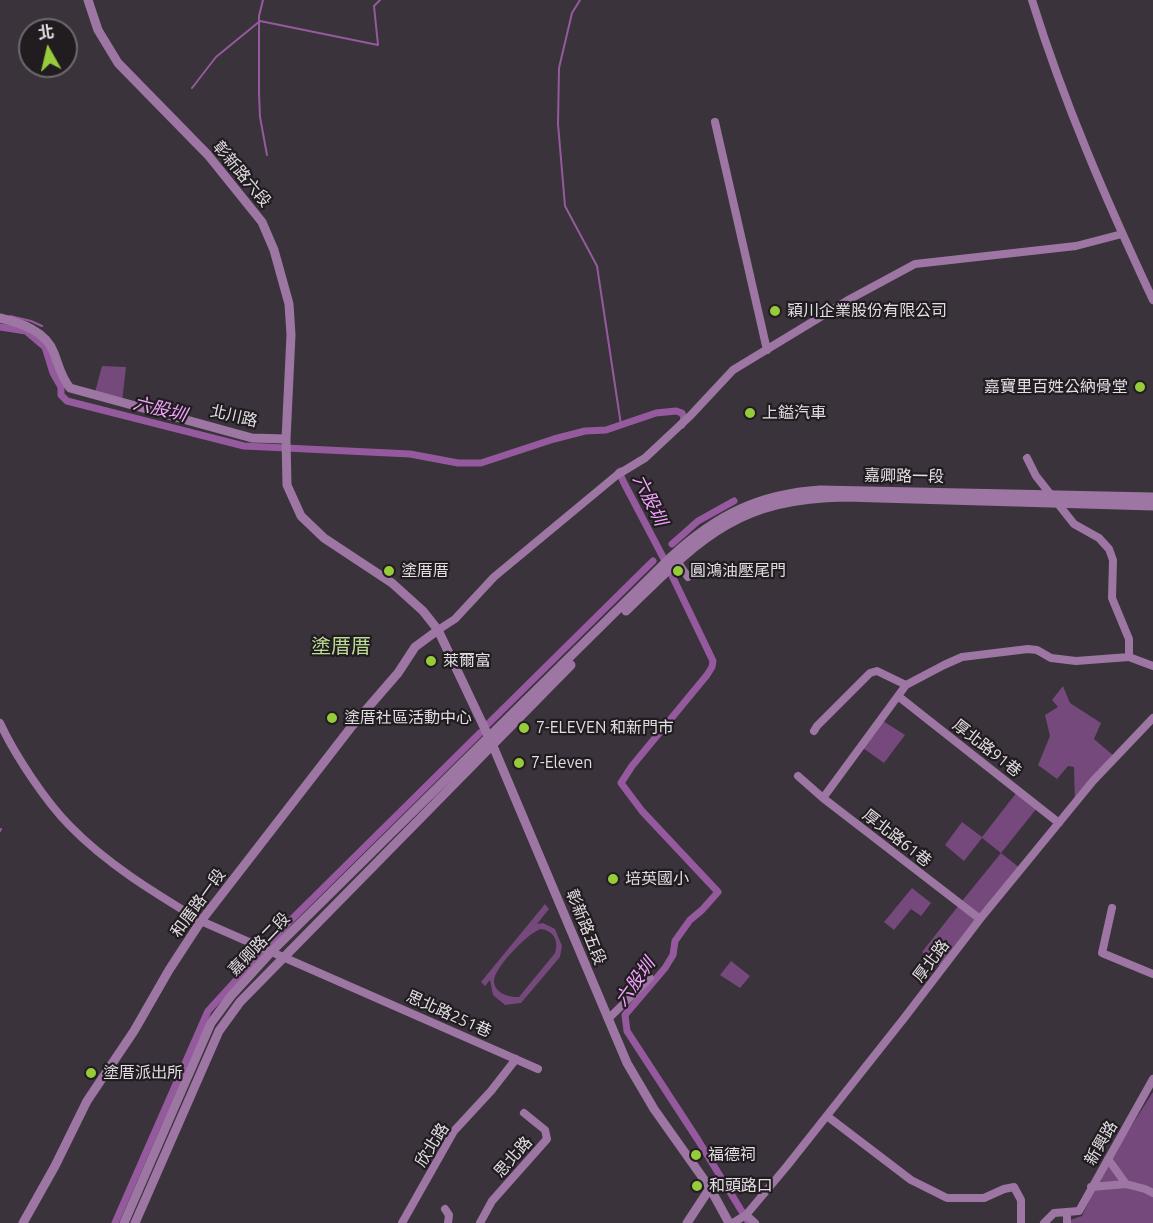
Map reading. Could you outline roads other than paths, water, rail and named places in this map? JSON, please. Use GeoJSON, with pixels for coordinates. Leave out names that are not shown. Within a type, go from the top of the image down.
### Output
{"type":"FeatureCollection","features":[{"type":"Feature","properties":{"kind":"street","name":"彰新路六段"},"geometry":{"type":"LineString","coordinates":[[88,0],[106,47],[118,63],[208,155],[246,200],[262,222],[274,250],[289,304],[291,335],[285,452],[287,485],[301,516],[324,538],[400,590],[438,630]]}},
{"type":"Feature","properties":{"kind":"street"},"geometry":{"type":"LineString","coordinates":[[1032,0],[1062,88],[1122,234],[1153,300]]}},
{"type":"Feature","properties":{"kind":"street"},"geometry":{"type":"LineString","coordinates":[[715,122],[767,350]]}},
{"type":"Feature","properties":{"kind":"street"},"geometry":{"type":"LineString","coordinates":[[438,630],[455,619],[494,577],[617,475],[645,458],[733,370],[859,294],[915,264],[1076,246],[1122,234]]}},
{"type":"Feature","properties":{"kind":"street","name":"北川路"},"geometry":{"type":"LineString","coordinates":[[0,318],[29,327],[48,342],[63,379],[70,388],[252,438],[286,439]]}},
{"type":"Feature","properties":{"kind":"street"},"geometry":{"type":"LineString","coordinates":[[1027,458],[1036,476],[1074,524],[1099,538],[1109,549],[1113,560],[1112,598],[1129,639],[1129,657]]}},
{"type":"Feature","properties":{"kind":"street","name":"嘉卿路一段"},"geometry":{"type":"LineString","coordinates":[[674,558],[711,524],[734,511],[764,498],[795,492],[875,490],[1153,498]]}},
{"type":"Feature","properties":{"kind":"street","name":"嘉卿路一段"},"geometry":{"type":"LineString","coordinates":[[674,558],[719,528],[750,513],[803,499],[845,497],[1153,506]]}},
{"type":"Feature","properties":{"kind":"street"},"geometry":{"type":"LineString","coordinates":[[491,742],[674,558],[688,577]]}},
{"type":"Feature","properties":{"kind":"street","name":"彰新路五段"},"geometry":{"type":"LineString","coordinates":[[438,630],[491,742],[627,1063],[654,1109],[710,1188],[729,1223]]}},
{"type":"Feature","properties":{"kind":"street","name":"和厝路一段"},"geometry":{"type":"LineString","coordinates":[[24,1223],[87,1101],[134,1031],[169,970],[201,921],[352,726],[398,673],[415,646],[438,630]]}},
{"type":"Feature","properties":{"kind":"street"},"geometry":{"type":"LineString","coordinates":[[823,798],[906,685],[962,657],[1037,650],[1051,658],[1076,661],[1129,657],[1153,666]]}},
{"type":"Feature","properties":{"kind":"street"},"geometry":{"type":"LineString","coordinates":[[814,731],[870,673],[877,670],[906,685]]}},
{"type":"Feature","properties":{"kind":"street","name":"厚北路91巷"},"geometry":{"type":"LineString","coordinates":[[898,696],[1059,823]]}},
{"type":"Feature","properties":{"kind":"street","name":"厚北路"},"geometry":{"type":"LineString","coordinates":[[734,1223],[746,1215],[827,1116],[980,919],[1059,823],[1094,781],[1153,718]]}},
{"type":"Feature","properties":{"kind":"street","name":"思北路251巷"},"geometry":{"type":"LineString","coordinates":[[0,723],[37,785],[69,825],[99,853],[150,890],[201,921],[349,984],[538,1069]]}},
{"type":"Feature","properties":{"kind":"street","name":"嘉卿路二段"},"geometry":{"type":"LineString","coordinates":[[124,1223],[211,1023],[231,996],[267,949],[491,742]]}},
{"type":"Feature","properties":{"kind":"street","name":"嘉卿路二段"},"geometry":{"type":"LineString","coordinates":[[135,1223],[219,1031],[240,1002],[491,742]]}},
{"type":"Feature","properties":{"kind":"street","name":"厚北路61巷"},"geometry":{"type":"LineString","coordinates":[[798,776],[823,798],[980,919]]}},
{"type":"Feature","properties":{"kind":"street"},"geometry":{"type":"LineString","coordinates":[[1112,908],[1102,953],[1153,974]]}},
{"type":"Feature","properties":{"kind":"street"},"geometry":{"type":"LineString","coordinates":[[608,1019],[650,978]]}},
{"type":"Feature","properties":{"kind":"street","name":"欣北路"},"geometry":{"type":"LineString","coordinates":[[402,1223],[454,1131],[491,1091],[516,1059]]}},
{"type":"Feature","properties":{"kind":"street","name":"新興路"},"geometry":{"type":"LineString","coordinates":[[1067,1212],[1079,1211],[1153,1080]]}},
{"type":"Feature","properties":{"kind":"street","name":"思北路"},"geometry":{"type":"LineString","coordinates":[[480,1223],[492,1201],[547,1139],[545,1130],[524,1113]]}},
{"type":"Feature","properties":{"kind":"street"},"geometry":{"type":"LineString","coordinates":[[827,1116],[911,1180],[947,1198],[970,1200],[984,1198],[1014,1187],[1018,1190],[1021,1200],[1021,1223]]}},
{"type":"Feature","properties":{"kind":"street"},"geometry":{"type":"LineString","coordinates":[[1108,1160],[1126,1184]]}},
{"type":"Feature","properties":{"kind":"street"},"geometry":{"type":"LineString","coordinates":[[1091,1187],[1126,1184],[1153,1193]]}},
{"type":"Feature","properties":{"kind":"street"},"geometry":{"type":"LineString","coordinates":[[687,1223],[710,1188]]}},
{"type":"Feature","properties":{"kind":"street"},"geometry":{"type":"LineString","coordinates":[[445,1209],[449,1215],[447,1223]]}},
{"type":"Feature","properties":{"kind":"street"},"geometry":{"type":"LineString","coordinates":[[1044,1223],[1054,1213],[1067,1212],[1067,1223]]}},
{"type":"Feature","properties":{"kind":"street"},"geometry":{"type":"LineString","coordinates":[[746,1215],[755,1223]]}},
{"type":"Feature","properties":{"kind":"waterway"},"geometry":{"type":"LineString","coordinates":[[263,0],[259,16],[259,93],[260,117],[267,155]]}},
{"type":"Feature","properties":{"kind":"waterway"},"geometry":{"type":"LineString","coordinates":[[192,88],[216,57],[260,21],[378,45],[374,6],[380,0]]}},
{"type":"Feature","properties":{"kind":"waterway"},"geometry":{"type":"LineString","coordinates":[[580,0],[572,13],[559,68],[558,124],[565,206],[597,266],[621,425]]}},
{"type":"Feature","properties":{"kind":"waterway"},"geometry":{"type":"LineString","coordinates":[[10,316],[42,326]]}},
{"type":"Feature","properties":{"kind":"waterway","name":"六股圳"},"geometry":{"type":"LineString","coordinates":[[0,327],[26,331],[45,347],[53,373],[61,387],[61,395],[67,401],[244,446],[410,454],[458,463],[481,463],[554,439],[585,431],[606,430],[656,413],[676,411],[682,413],[684,418],[682,425]]}},
{"type":"Feature","properties":{"kind":"waterway","name":"六股圳"},"geometry":{"type":"LineString","coordinates":[[621,471],[619,472],[624,483],[713,661],[707,675],[632,766],[621,783],[642,811],[718,892],[690,920],[675,941],[673,955],[665,968],[625,1015],[627,1031],[749,1223]]}},
{"type":"Feature","properties":{"kind":"waterway"},"geometry":{"type":"LineString","coordinates":[[672,544],[698,521],[734,501]]}},
{"type":"Feature","properties":{"kind":"waterway"},"geometry":{"type":"LineString","coordinates":[[488,724],[653,561]]}},
{"type":"Feature","properties":{"kind":"waterway"},"geometry":{"type":"LineString","coordinates":[[115,1223],[208,1011],[291,920],[480,733]]}},
{"type":"Feature","properties":{"kind":"place","name":"穎川企業股份有限公司"},"geometry":{"type":"Point","coordinates":[775,311]}},
{"type":"Feature","properties":{"kind":"place","name":"嘉寶里百姓公納骨堂"},"geometry":{"type":"Point","coordinates":[1140,387]}},
{"type":"Feature","properties":{"kind":"place","name":"上鎰汽車"},"geometry":{"type":"Point","coordinates":[750,413]}},
{"type":"Feature","properties":{"kind":"place","name":"塗厝厝"},"geometry":{"type":"Point","coordinates":[389,571]}},
{"type":"Feature","properties":{"kind":"place","name":"圓鴻油壓尾門"},"geometry":{"type":"Point","coordinates":[678,571]}},
{"type":"Feature","properties":{"kind":"place","name":"萊爾富"},"geometry":{"type":"Point","coordinates":[431,661]}},
{"type":"Feature","properties":{"kind":"place","name":"塗厝社區活動中心"},"geometry":{"type":"Point","coordinates":[332,718]}},
{"type":"Feature","properties":{"kind":"place","name":"7-ELEVEN 和新門市"},"geometry":{"type":"Point","coordinates":[524,728]}},
{"type":"Feature","properties":{"kind":"place","name":"7-Eleven"},"geometry":{"type":"Point","coordinates":[519,763]}},
{"type":"Feature","properties":{"kind":"place","name":"培英國小"},"geometry":{"type":"Point","coordinates":[613,879]}},
{"type":"Feature","properties":{"kind":"place","name":"塗厝派出所"},"geometry":{"type":"Point","coordinates":[91,1073]}},
{"type":"Feature","properties":{"kind":"place","name":"福德祠"},"geometry":{"type":"Point","coordinates":[696,1155]}},
{"type":"Feature","properties":{"kind":"place","name":"和頭路口"},"geometry":{"type":"Point","coordinates":[697,1186]}},
{"type":"Feature","properties":{"kind":"district","name":"塗厝厝"},"geometry":{"type":"Point","coordinates":[341,646]}}]}
